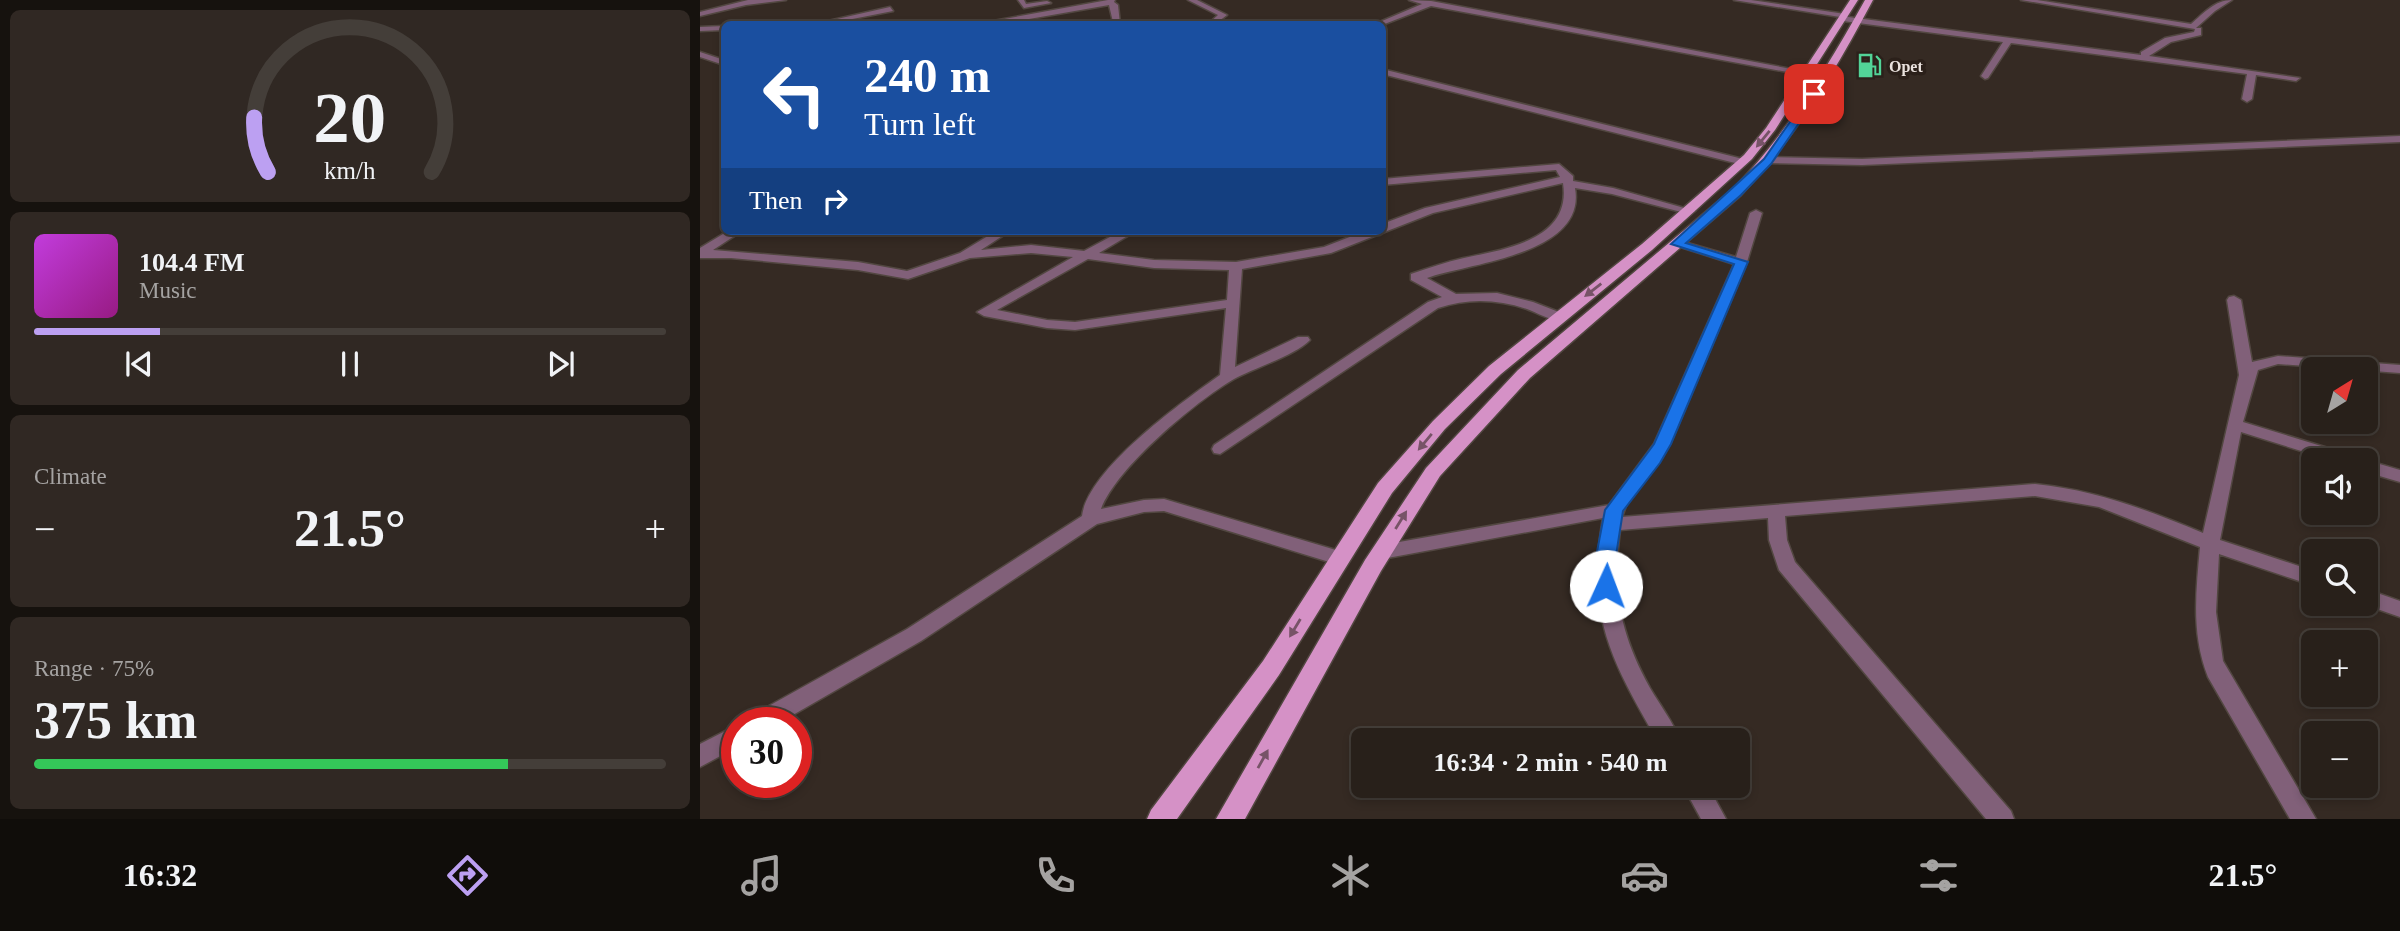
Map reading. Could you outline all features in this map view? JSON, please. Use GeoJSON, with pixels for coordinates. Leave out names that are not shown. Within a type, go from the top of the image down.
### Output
{"type":"FeatureCollection","features":[{"type":"Feature","properties":{"kind":"main road"},"geometry":{"type":"LineString","coordinates":[[1230,819],[1382,552],[1433,472],[1524,374],[1737,192],[1769,160],[1788,135],[1848,19],[1854,0]]}},
{"type":"Feature","properties":{"kind":"main road"},"geometry":{"type":"LineString","coordinates":[[1161,819],[1272,667],[1385,488],[1439,425],[1495,370],[1689,211],[1743,162],[1770,130],[1848,19],[1869,0]]}},
{"type":"Feature","properties":{"kind":"street"},"geometry":{"type":"LineString","coordinates":[[700,14],[756,0]]}},
{"type":"Feature","properties":{"kind":"street"},"geometry":{"type":"LineString","coordinates":[[744,4],[783,0]]}},
{"type":"Feature","properties":{"kind":"street"},"geometry":{"type":"LineString","coordinates":[[1021,0],[1024,6],[1050,2]]}},
{"type":"Feature","properties":{"kind":"street"},"geometry":{"type":"LineString","coordinates":[[1191,0],[1223,15],[1215,21]]}},
{"type":"Feature","properties":{"kind":"street"},"geometry":{"type":"LineString","coordinates":[[1412,0],[1808,73]]}},
{"type":"Feature","properties":{"kind":"street"},"geometry":{"type":"LineString","coordinates":[[1737,0],[1848,19],[2296,78]]}},
{"type":"Feature","properties":{"kind":"street"},"geometry":{"type":"LineString","coordinates":[[2024,0],[2193,27],[2198,33],[2168,40],[2144,54],[2146,58]]}},
{"type":"Feature","properties":{"kind":"street"},"geometry":{"type":"LineString","coordinates":[[2193,27],[2212,9],[2229,0]]}},
{"type":"Feature","properties":{"kind":"street"},"geometry":{"type":"LineString","coordinates":[[1025,21],[1111,2],[1117,21]]}},
{"type":"Feature","properties":{"kind":"street"},"geometry":{"type":"LineString","coordinates":[[1386,21],[1433,2]]}},
{"type":"Feature","properties":{"kind":"street"},"geometry":{"type":"LineString","coordinates":[[833,21],[891,9]]}},
{"type":"Feature","properties":{"kind":"street"},"geometry":{"type":"LineString","coordinates":[[700,29],[721,28]]}},
{"type":"Feature","properties":{"kind":"street"},"geometry":{"type":"LineString","coordinates":[[1984,76],[2008,41]]}},
{"type":"Feature","properties":{"kind":"street"},"geometry":{"type":"LineString","coordinates":[[700,54],[721,62]]}},
{"type":"Feature","properties":{"kind":"street"},"geometry":{"type":"LineString","coordinates":[[1386,72],[1743,162]]}},
{"type":"Feature","properties":{"kind":"street"},"geometry":{"type":"LineString","coordinates":[[2247,99],[2252,72]]}},
{"type":"Feature","properties":{"kind":"street"},"geometry":{"type":"LineString","coordinates":[[1769,160],[1863,162],[2400,139]]}},
{"type":"Feature","properties":{"kind":"street"},"geometry":{"type":"LineString","coordinates":[[1386,182],[1559,166],[1569,181],[1572,202],[1563,220],[1546,234],[1503,255],[1454,264],[1416,277],[1451,297]]}},
{"type":"Feature","properties":{"kind":"street"},"geometry":{"type":"LineString","coordinates":[[1386,226],[1429,210],[1569,181],[1689,211]]}},
{"type":"Feature","properties":{"kind":"street"},"geometry":{"type":"LineString","coordinates":[[1662,728],[1625,663],[1607,608],[1605,562],[1613,517],[1662,444],[1741,262],[1756,213]]}},
{"type":"Feature","properties":{"kind":"street"},"geometry":{"type":"LineString","coordinates":[[700,254],[730,235]]}},
{"type":"Feature","properties":{"kind":"street"},"geometry":{"type":"LineString","coordinates":[[964,257],[998,235]]}},
{"type":"Feature","properties":{"kind":"street"},"geometry":{"type":"LineString","coordinates":[[1123,235],[984,312],[1047,324],[1075,326],[1234,303]]}},
{"type":"Feature","properties":{"kind":"street"},"geometry":{"type":"LineString","coordinates":[[700,254],[732,254],[846,265],[908,275],[964,257],[1016,249],[1154,264],[1236,266],[1327,250],[1366,235]]}},
{"type":"Feature","properties":{"kind":"street"},"geometry":{"type":"LineString","coordinates":[[1677,244],[1741,262]]}},
{"type":"Feature","properties":{"kind":"street"},"geometry":{"type":"LineString","coordinates":[[1227,377],[1236,266]]}},
{"type":"Feature","properties":{"kind":"street"},"geometry":{"type":"LineString","coordinates":[[1220,449],[1433,305],[1451,297],[1503,298],[1530,304],[1559,317]]}},
{"type":"Feature","properties":{"kind":"street"},"geometry":{"type":"LineString","coordinates":[[2234,300],[2247,374]]}},
{"type":"Feature","properties":{"kind":"street"},"geometry":{"type":"LineString","coordinates":[[1091,519],[1091,508],[1122,463],[1139,444],[1227,377],[1303,340]]}},
{"type":"Feature","properties":{"kind":"street"},"geometry":{"type":"LineString","coordinates":[[2304,819],[2219,677],[2210,656],[2205,629],[2210,544],[2234,425],[2247,374],[2252,367],[2278,360],[2395,369],[2400,383]]}},
{"type":"Feature","properties":{"kind":"street"},"geometry":{"type":"LineString","coordinates":[[2234,425],[2309,448]]}},
{"type":"Feature","properties":{"kind":"street"},"geometry":{"type":"LineString","coordinates":[[2378,470],[2400,476]]}},
{"type":"Feature","properties":{"kind":"street"},"geometry":{"type":"LineString","coordinates":[[1382,552],[1613,517],[2051,490],[2118,505],[2210,544],[2301,575]]}},
{"type":"Feature","properties":{"kind":"street"},"geometry":{"type":"LineString","coordinates":[[787,707],[914,635],[1091,519],[1144,506],[1164,505],[1339,558]]}},
{"type":"Feature","properties":{"kind":"street"},"geometry":{"type":"LineString","coordinates":[[1776,509],[1778,540],[1786,565],[2002,819]]}},
{"type":"Feature","properties":{"kind":"street"},"geometry":{"type":"LineString","coordinates":[[2378,601],[2400,609]]}},
{"type":"Feature","properties":{"kind":"street"},"geometry":{"type":"LineString","coordinates":[[700,756],[721,744]]}},
{"type":"Feature","properties":{"kind":"street"},"geometry":{"type":"LineString","coordinates":[[1702,798],[1714,819]]}},
{"type":"Feature","properties":{"kind":"place","name":"Opet"},"geometry":{"type":"Point","coordinates":[1869,66]}},
{"type":"Feature","properties":{"kind":"route"},"geometry":{"type":"LineString","coordinates":[[1606,586],[1605,562],[1614,510],[1654,459],[1662,444],[1741,262],[1677,244],[1768,162],[1814,94]]}}]}
